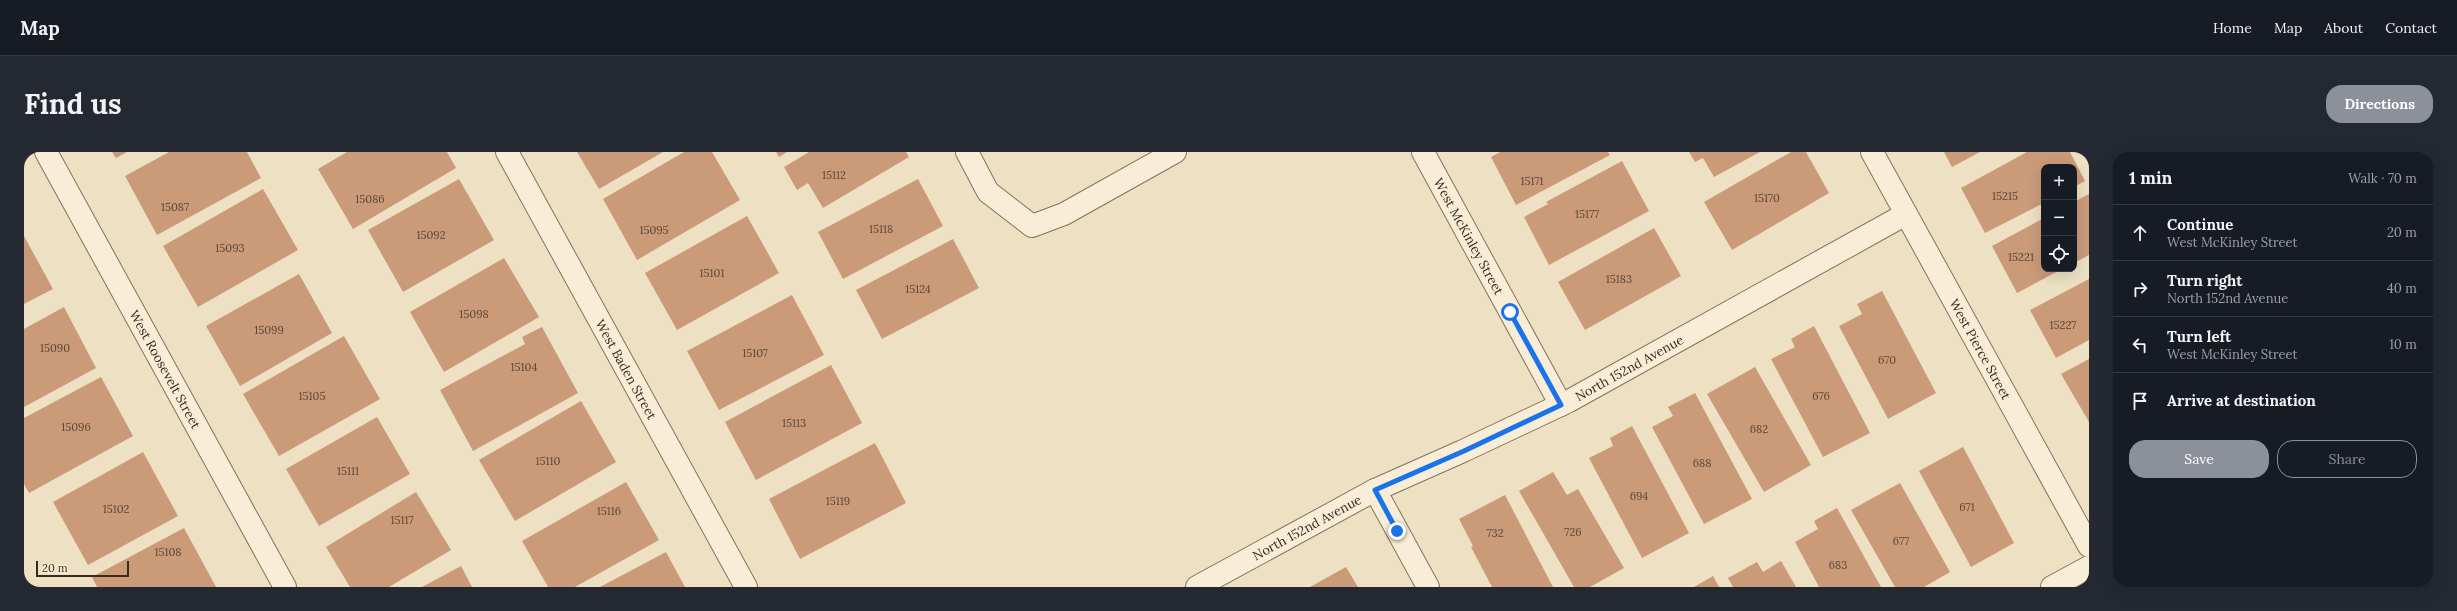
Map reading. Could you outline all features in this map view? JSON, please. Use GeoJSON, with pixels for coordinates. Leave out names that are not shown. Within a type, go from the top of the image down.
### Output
{"type":"FeatureCollection","features":[{"type":"Feature","properties":{"kind":"street","name":"West Roosevelt Street"},"geometry":{"type":"LineString","coordinates":[[46,152],[285,587]]}},
{"type":"Feature","properties":{"kind":"street","name":"West Baden Street"},"geometry":{"type":"LineString","coordinates":[[507,152],[746,587]]}},
{"type":"Feature","properties":{"kind":"street"},"geometry":{"type":"LineString","coordinates":[[966,152],[988,192],[1032,226],[1064,214],[1175,152]]}},
{"type":"Feature","properties":{"kind":"street","name":"West McKinley Street"},"geometry":{"type":"LineString","coordinates":[[1422,152],[1561,405]]}},
{"type":"Feature","properties":{"kind":"street","name":"West Pierce Street"},"geometry":{"type":"LineString","coordinates":[[1872,152],[2089,546]]}},
{"type":"Feature","properties":{"kind":"street","name":"North 152nd Avenue"},"geometry":{"type":"LineString","coordinates":[[1197,587],[1375,490],[1464,451],[1561,405],[1906,214]]}},
{"type":"Feature","properties":{"kind":"street"},"geometry":{"type":"LineString","coordinates":[[1375,490],[1428,587]]}},
{"type":"Feature","properties":{"kind":"street"},"geometry":{"type":"LineString","coordinates":[[2052,587],[2089,567]]}},
{"type":"Feature","properties":{"kind":"building"},"geometry":{"type":"Polygon","coordinates":[[[112,152],[127,152],[116,158],[112,152]]]}},
{"type":"Feature","properties":{"kind":"building"},"geometry":{"type":"Polygon","coordinates":[[[169,152],[247,152],[261,178],[157,235],[125,176],[169,152]]]}},
{"type":"Feature","properties":{"kind":"building"},"geometry":{"type":"Polygon","coordinates":[[[347,152],[447,152],[456,168],[353,229],[318,169],[347,152]]]}},
{"type":"Feature","properties":{"kind":"building"},"geometry":{"type":"Polygon","coordinates":[[[577,152],[663,152],[599,189],[577,152]]]}},
{"type":"Feature","properties":{"kind":"building"},"geometry":{"type":"Polygon","coordinates":[[[684,152],[712,152],[740,200],[637,260],[603,199],[684,152]]]}},
{"type":"Feature","properties":{"kind":"building"},"geometry":{"type":"Polygon","coordinates":[[[776,152],[787,152],[779,157],[776,152]]]}},
{"type":"Feature","properties":{"kind":"building"},"geometry":{"type":"Polygon","coordinates":[[[809,152],[906,152],[909,157],[823,208],[808,183],[797,190],[784,167],[809,152]]]}},
{"type":"Feature","properties":{"kind":"building"},"geometry":{"type":"Polygon","coordinates":[[[1500,152],[1608,152],[1610,155],[1516,205],[1491,157],[1500,152]]]}},
{"type":"Feature","properties":{"kind":"building"},"geometry":{"type":"Polygon","coordinates":[[[1689,152],[1760,152],[1714,177],[1703,158],[1695,162],[1689,152]]]}},
{"type":"Feature","properties":{"kind":"building"},"geometry":{"type":"Polygon","coordinates":[[[1791,152],[1806,152],[1829,193],[1732,250],[1704,202],[1791,152]]]}},
{"type":"Feature","properties":{"kind":"building"},"geometry":{"type":"Polygon","coordinates":[[[1944,152],[1980,152],[1952,167],[1944,152]]]}},
{"type":"Feature","properties":{"kind":"building"},"geometry":{"type":"Polygon","coordinates":[[[2027,152],[2070,152],[2076,164],[2041,164],[2041,205],[1985,233],[1961,188],[2027,152]]]}},
{"type":"Feature","properties":{"kind":"building"},"geometry":{"type":"Polygon","coordinates":[[[1622,161],[1649,211],[1549,265],[1524,217],[1548,204],[1546,202],[1622,161]]]}},
{"type":"Feature","properties":{"kind":"building"},"geometry":{"type":"Polygon","coordinates":[[[2077,166],[2085,181],[2077,185],[2077,166]]]}},
{"type":"Feature","properties":{"kind":"building"},"geometry":{"type":"Polygon","coordinates":[[[459,179],[494,240],[403,292],[368,230],[459,179]]]}},
{"type":"Feature","properties":{"kind":"building"},"geometry":{"type":"Polygon","coordinates":[[[918,179],[943,226],[843,279],[818,232],[918,179]]]}},
{"type":"Feature","properties":{"kind":"building"},"geometry":{"type":"Polygon","coordinates":[[[263,189],[298,250],[198,307],[163,246],[263,189]]]}},
{"type":"Feature","properties":{"kind":"building"},"geometry":{"type":"Polygon","coordinates":[[[2089,194],[2089,255],[2077,261],[2077,236],[2077,200],[2089,194]]]}},
{"type":"Feature","properties":{"kind":"building"},"geometry":{"type":"Polygon","coordinates":[[[747,216],[779,273],[677,330],[645,273],[747,216]]]}},
{"type":"Feature","properties":{"kind":"building"},"geometry":{"type":"Polygon","coordinates":[[[2041,220],[2041,272],[2056,272],[2017,293],[1992,246],[2041,220]]]}},
{"type":"Feature","properties":{"kind":"building"},"geometry":{"type":"Polygon","coordinates":[[[1654,228],[1681,276],[1585,330],[1558,282],[1654,228]]]}},
{"type":"Feature","properties":{"kind":"building"},"geometry":{"type":"Polygon","coordinates":[[[24,236],[53,289],[24,304],[24,236]]]}},
{"type":"Feature","properties":{"kind":"building"},"geometry":{"type":"Polygon","coordinates":[[[953,239],[979,288],[882,339],[856,290],[953,239]]]}},
{"type":"Feature","properties":{"kind":"building"},"geometry":{"type":"Polygon","coordinates":[[[504,258],[539,317],[444,372],[410,312],[504,258]]]}},
{"type":"Feature","properties":{"kind":"building"},"geometry":{"type":"Polygon","coordinates":[[[299,274],[332,333],[240,386],[206,326],[299,274]]]}},
{"type":"Feature","properties":{"kind":"building"},"geometry":{"type":"Polygon","coordinates":[[[2089,279],[2089,340],[2056,358],[2030,310],[2089,279]]]}},
{"type":"Feature","properties":{"kind":"building"},"geometry":{"type":"Polygon","coordinates":[[[1882,291],[1936,393],[1888,419],[1839,326],[1862,314],[1857,304],[1882,291]]]}},
{"type":"Feature","properties":{"kind":"building"},"geometry":{"type":"Polygon","coordinates":[[[792,295],[824,355],[719,410],[687,351],[792,295]]]}},
{"type":"Feature","properties":{"kind":"building"},"geometry":{"type":"Polygon","coordinates":[[[64,307],[96,368],[24,407],[24,329],[64,307]]]}},
{"type":"Feature","properties":{"kind":"building"},"geometry":{"type":"Polygon","coordinates":[[[1814,326],[1870,433],[1823,457],[1771,359],[1795,347],[1791,339],[1814,326]]]}},
{"type":"Feature","properties":{"kind":"building"},"geometry":{"type":"Polygon","coordinates":[[[542,327],[578,393],[473,451],[440,390],[525,344],[522,337],[542,327]]]}},
{"type":"Feature","properties":{"kind":"building"},"geometry":{"type":"Polygon","coordinates":[[[344,336],[380,399],[279,456],[243,394],[344,336]]]}},
{"type":"Feature","properties":{"kind":"building"},"geometry":{"type":"Polygon","coordinates":[[[2089,359],[2089,422],[2061,374],[2089,359]]]}},
{"type":"Feature","properties":{"kind":"building"},"geometry":{"type":"Polygon","coordinates":[[[831,365],[862,423],[756,480],[725,422],[831,365]]]}},
{"type":"Feature","properties":{"kind":"building"},"geometry":{"type":"Polygon","coordinates":[[[1755,367],[1811,465],[1764,492],[1707,394],[1755,367]]]}},
{"type":"Feature","properties":{"kind":"building"},"geometry":{"type":"Polygon","coordinates":[[[101,377],[133,436],[29,493],[24,484],[24,418],[101,377]]]}},
{"type":"Feature","properties":{"kind":"building"},"geometry":{"type":"Polygon","coordinates":[[[1695,393],[1752,499],[1704,524],[1652,427],[1673,416],[1668,407],[1695,393]]]}},
{"type":"Feature","properties":{"kind":"building"},"geometry":{"type":"Polygon","coordinates":[[[581,401],[616,462],[515,521],[479,460],[581,401]]]}},
{"type":"Feature","properties":{"kind":"building"},"geometry":{"type":"Polygon","coordinates":[[[377,417],[410,474],[319,526],[286,469],[377,417]]]}},
{"type":"Feature","properties":{"kind":"building"},"geometry":{"type":"Polygon","coordinates":[[[1632,426],[1689,533],[1642,558],[1589,458],[1613,446],[1610,438],[1632,426]]]}},
{"type":"Feature","properties":{"kind":"building"},"geometry":{"type":"Polygon","coordinates":[[[875,443],[906,503],[800,559],[769,499],[875,443]]]}},
{"type":"Feature","properties":{"kind":"building"},"geometry":{"type":"Polygon","coordinates":[[[1963,447],[2014,543],[1971,567],[1919,471],[1963,447]]]}},
{"type":"Feature","properties":{"kind":"building"},"geometry":{"type":"Polygon","coordinates":[[[143,452],[178,516],[88,565],[53,502],[143,452]]]}},
{"type":"Feature","properties":{"kind":"building"},"geometry":{"type":"Polygon","coordinates":[[[1553,472],[1567,495],[1578,489],[1624,568],[1590,587],[1574,587],[1519,491],[1553,472]]]}},
{"type":"Feature","properties":{"kind":"building"},"geometry":{"type":"Polygon","coordinates":[[[626,482],[659,540],[575,587],[548,587],[522,541],[626,482]]]}},
{"type":"Feature","properties":{"kind":"building"},"geometry":{"type":"Polygon","coordinates":[[[1900,483],[1950,572],[1924,587],[1895,587],[1851,510],[1900,483]]]}},
{"type":"Feature","properties":{"kind":"building"},"geometry":{"type":"Polygon","coordinates":[[[416,492],[451,550],[389,587],[350,587],[326,547],[416,492]]]}},
{"type":"Feature","properties":{"kind":"building"},"geometry":{"type":"Polygon","coordinates":[[[1505,495],[1553,587],[1492,587],[1471,547],[1473,546],[1459,519],[1505,495]]]}},
{"type":"Feature","properties":{"kind":"building"},"geometry":{"type":"Polygon","coordinates":[[[1837,508],[1881,587],[1819,587],[1795,542],[1818,529],[1814,521],[1837,508]]]}},
{"type":"Feature","properties":{"kind":"building"},"geometry":{"type":"Polygon","coordinates":[[[184,528],[216,587],[97,587],[92,577],[184,528]]]}},
{"type":"Feature","properties":{"kind":"building"},"geometry":{"type":"Polygon","coordinates":[[[666,552],[685,587],[600,587],[666,552]]]}},
{"type":"Feature","properties":{"kind":"building"},"geometry":{"type":"Polygon","coordinates":[[[1781,561],[1796,587],[1733,587],[1728,578],[1757,562],[1763,572],[1781,561]]]}},
{"type":"Feature","properties":{"kind":"building"},"geometry":{"type":"Polygon","coordinates":[[[461,566],[472,587],[422,587],[461,566]]]}},
{"type":"Feature","properties":{"kind":"building"},"geometry":{"type":"Polygon","coordinates":[[[1346,567],[1358,587],[1310,587],[1346,567]]]}},
{"type":"Feature","properties":{"kind":"building"},"geometry":{"type":"Polygon","coordinates":[[[1713,576],[1719,587],[1694,587],[1713,576]]]}},
{"type":"Feature","properties":{"kind":"route"},"geometry":{"type":"LineString","coordinates":[[1397,531],[1375,490],[1464,451],[1561,405],[1510,312]]}}]}
